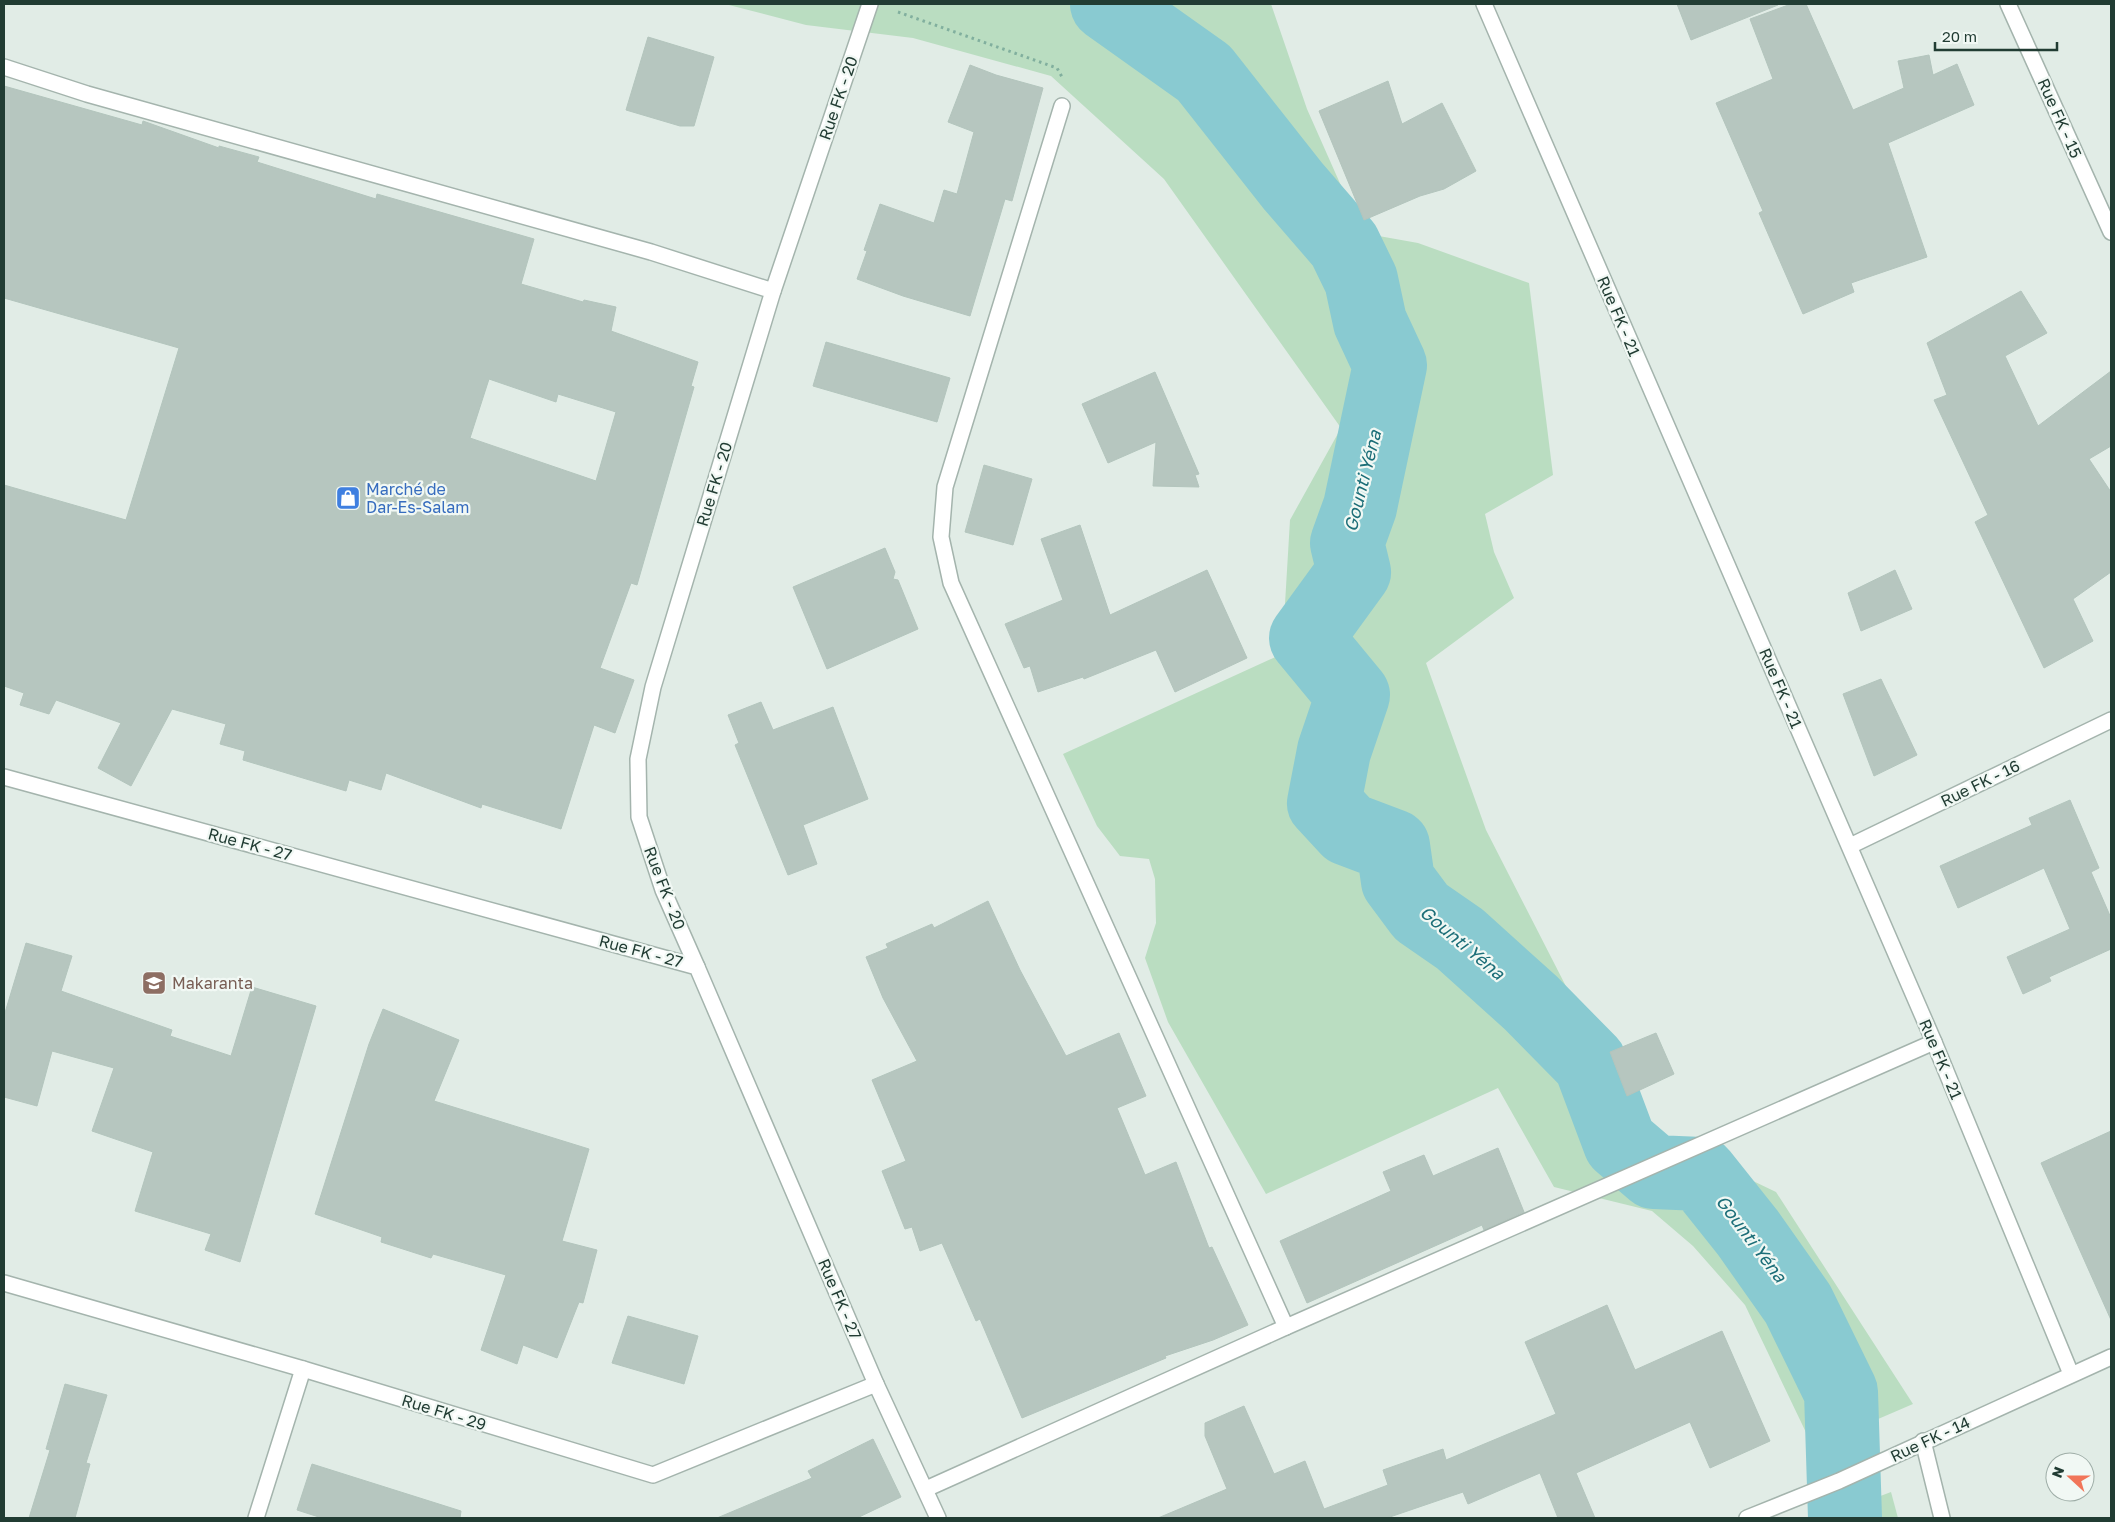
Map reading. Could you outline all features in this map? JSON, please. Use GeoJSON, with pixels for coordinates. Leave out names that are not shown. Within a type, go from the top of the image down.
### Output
{"type":"FeatureCollection","features":[{"type":"Feature","properties":{"kind":"street","name":"Rue FK - 20"},"geometry":{"type":"LineString","coordinates":[[697,966],[663,890],[639,817],[638,759],[655,678],[773,290],[870,4]]}},
{"type":"Feature","properties":{"kind":"street","name":"Rue FK - 21"},"geometry":{"type":"LineString","coordinates":[[1484,4],[1934,1042],[2071,1374]]}},
{"type":"Feature","properties":{"kind":"street","name":"Rue FK - 15"},"geometry":{"type":"LineString","coordinates":[[2008,4],[2111,232]]}},
{"type":"Feature","properties":{"kind":"street"},"geometry":{"type":"LineString","coordinates":[[4,67],[87,94],[651,252],[773,290]]}},
{"type":"Feature","properties":{"kind":"street"},"geometry":{"type":"LineString","coordinates":[[1062,106],[945,487],[941,537],[951,583],[1286,1327]]}},
{"type":"Feature","properties":{"kind":"street","name":"Rue FK - 16"},"geometry":{"type":"LineString","coordinates":[[1850,846],[2111,720]]}},
{"type":"Feature","properties":{"kind":"street","name":"Rue FK - 27"},"geometry":{"type":"LineString","coordinates":[[4,777],[697,966],[876,1384],[926,1488],[938,1518]]}},
{"type":"Feature","properties":{"kind":"street"},"geometry":{"type":"LineString","coordinates":[[926,1488],[1286,1327],[1934,1042]]}},
{"type":"Feature","properties":{"kind":"street","name":"Rue FK - 29"},"geometry":{"type":"LineString","coordinates":[[4,1283],[303,1369],[653,1475],[876,1384]]}},
{"type":"Feature","properties":{"kind":"street","name":"Rue FK - 14"},"geometry":{"type":"LineString","coordinates":[[1747,1518],[1840,1481],[1923,1441],[2111,1357]]}},
{"type":"Feature","properties":{"kind":"street"},"geometry":{"type":"LineString","coordinates":[[256,1518],[303,1369]]}},
{"type":"Feature","properties":{"kind":"street"},"geometry":{"type":"LineString","coordinates":[[1923,1441],[1942,1518]]}},
{"type":"Feature","properties":{"kind":"path"},"geometry":{"type":"LineString","coordinates":[[894,10],[1057,68],[1066,84],[1062,106]]}},
{"type":"Feature","properties":{"kind":"green space"},"geometry":{"type":"Polygon","coordinates":[[[725,4],[1271,4],[1307,109],[1362,233],[1418,243],[1529,283],[1553,475],[1485,514],[1494,552],[1514,598],[1426,663],[1486,830],[1596,1045],[1650,1180],[1703,1157],[1776,1192],[1913,1404],[1813,1447],[1745,1305],[1693,1246],[1652,1211],[1554,1187],[1498,1088],[1266,1194],[1168,1022],[1145,958],[1156,923],[1155,879],[1149,859],[1120,856],[1097,826],[1063,754],[1282,654],[1290,520],[1341,428],[1164,179],[1051,76],[913,38],[806,25],[725,4]]]}},
{"type":"Feature","properties":{"kind":"green space"},"geometry":{"type":"Polygon","coordinates":[[[1891,1492],[1898,1518],[1822,1518],[1891,1492]]]}},
{"type":"Feature","properties":{"kind":"building"},"geometry":{"type":"Polygon","coordinates":[[[1677,4],[1777,4],[1778,5],[1691,40],[1677,4]]]}},
{"type":"Feature","properties":{"kind":"building"},"geometry":{"type":"Polygon","coordinates":[[[1791,4],[1806,4],[1853,110],[1904,88],[1898,61],[1929,55],[1933,75],[1957,64],[1974,105],[1888,143],[1927,257],[1851,283],[1854,292],[1803,314],[1759,213],[1763,211],[1716,103],[1773,79],[1750,19],[1791,4]]]}},
{"type":"Feature","properties":{"kind":"building"},"geometry":{"type":"Polygon","coordinates":[[[648,37],[714,57],[694,126],[680,126],[626,110],[648,37]]]}},
{"type":"Feature","properties":{"kind":"building"},"geometry":{"type":"Polygon","coordinates":[[[970,65],[996,75],[1043,88],[1012,201],[1005,199],[970,316],[903,296],[857,279],[867,251],[864,250],[880,204],[934,223],[944,190],[957,194],[974,132],[948,122],[970,65]]]}},
{"type":"Feature","properties":{"kind":"building"},"geometry":{"type":"Polygon","coordinates":[[[1388,81],[1402,124],[1442,103],[1476,171],[1444,189],[1420,196],[1364,220],[1319,111],[1388,81]]]}},
{"type":"Feature","properties":{"kind":"building","name":"Marché de Dar-Es-Salam"},"geometry":{"type":"Polygon","coordinates":[[[4,86],[142,125],[143,121],[219,148],[219,146],[259,157],[257,162],[376,199],[377,194],[534,239],[521,284],[583,302],[584,300],[616,307],[611,331],[698,362],[691,386],[694,387],[637,585],[631,583],[600,668],[634,680],[615,733],[594,725],[561,829],[482,804],[481,808],[386,773],[381,790],[349,780],[346,791],[243,760],[245,751],[220,744],[226,724],[172,709],[131,786],[98,768],[121,723],[56,700],[49,714],[20,705],[24,693],[4,686],[4,485],[126,520],[179,348],[4,298],[4,86]],[[489,379],[470,438],[596,481],[616,412],[558,394],[556,402],[489,379]]]}},
{"type":"Feature","properties":{"kind":"building"},"geometry":{"type":"Polygon","coordinates":[[[2021,291],[2047,333],[2005,356],[2038,426],[2111,371],[2111,446],[2089,459],[2111,492],[2111,572],[2073,599],[2093,641],[2044,668],[1975,522],[1988,515],[1934,400],[1947,395],[1927,343],[2021,291]]]}},
{"type":"Feature","properties":{"kind":"building"},"geometry":{"type":"Polygon","coordinates":[[[826,342],[950,378],[937,422],[813,386],[826,342]]]}},
{"type":"Feature","properties":{"kind":"building"},"geometry":{"type":"Polygon","coordinates":[[[1155,372],[1199,474],[1195,475],[1199,487],[1153,486],[1156,442],[1108,463],[1082,404],[1155,372]]]}},
{"type":"Feature","properties":{"kind":"building"},"geometry":{"type":"Polygon","coordinates":[[[984,465],[1032,479],[1013,545],[965,532],[984,465]]]}},
{"type":"Feature","properties":{"kind":"building"},"geometry":{"type":"Polygon","coordinates":[[[1080,525],[1110,615],[1207,570],[1247,658],[1175,692],[1156,650],[1084,679],[1083,677],[1038,692],[1030,666],[1024,668],[1005,624],[1063,600],[1041,539],[1080,525]]]}},
{"type":"Feature","properties":{"kind":"building"},"geometry":{"type":"Polygon","coordinates":[[[885,548],[895,572],[893,579],[898,580],[918,629],[827,669],[793,587],[885,548]]]}},
{"type":"Feature","properties":{"kind":"building"},"geometry":{"type":"Polygon","coordinates":[[[1895,570],[1912,609],[1861,631],[1848,593],[1895,570]]]}},
{"type":"Feature","properties":{"kind":"building"},"geometry":{"type":"Polygon","coordinates":[[[1881,679],[1917,755],[1874,776],[1843,694],[1881,679]]]}},
{"type":"Feature","properties":{"kind":"building"},"geometry":{"type":"Polygon","coordinates":[[[761,702],[773,730],[833,707],[868,799],[803,825],[817,864],[788,875],[735,745],[739,743],[728,715],[761,702]]]}},
{"type":"Feature","properties":{"kind":"building"},"geometry":{"type":"Polygon","coordinates":[[[2070,800],[2099,868],[2091,872],[2111,918],[2111,949],[2049,977],[2051,981],[2023,994],[2007,957],[2070,929],[2044,868],[1958,908],[1940,866],[2032,825],[2029,818],[2070,800]]]}},
{"type":"Feature","properties":{"kind":"building"},"geometry":{"type":"Polygon","coordinates":[[[988,901],[1020,970],[1066,1056],[1119,1033],[1146,1096],[1117,1108],[1145,1175],[1176,1162],[1209,1248],[1212,1247],[1248,1325],[1213,1340],[1165,1356],[1166,1358],[1022,1418],[980,1319],[976,1321],[942,1243],[920,1251],[912,1227],[905,1229],[882,1171],[906,1161],[872,1080],[917,1061],[883,998],[866,957],[888,948],[886,944],[932,924],[934,928],[988,901]]]}},
{"type":"Feature","properties":{"kind":"building"},"geometry":{"type":"Polygon","coordinates":[[[26,943],[72,956],[61,991],[172,1030],[170,1036],[231,1056],[252,987],[316,1006],[240,1262],[205,1250],[211,1234],[135,1211],[153,1152],[92,1131],[114,1068],[52,1051],[37,1106],[4,1097],[4,1016],[26,943]]]}},
{"type":"Feature","properties":{"kind":"building"},"geometry":{"type":"Polygon","coordinates":[[[383,1009],[459,1040],[434,1101],[589,1149],[562,1241],[597,1250],[583,1303],[579,1302],[557,1358],[523,1345],[517,1364],[481,1350],[506,1275],[433,1254],[431,1258],[381,1242],[382,1237],[315,1214],[369,1044],[383,1009]]]}},
{"type":"Feature","properties":{"kind":"building"},"geometry":{"type":"Polygon","coordinates":[[[1656,1033],[1674,1074],[1627,1096],[1610,1052],[1656,1033]]]}},
{"type":"Feature","properties":{"kind":"building"},"geometry":{"type":"Polygon","coordinates":[[[2111,1131],[2111,1320],[2041,1163],[2111,1131]]]}},
{"type":"Feature","properties":{"kind":"building"},"geometry":{"type":"Polygon","coordinates":[[[1498,1148],[1524,1212],[1484,1230],[1482,1225],[1307,1303],[1280,1241],[1391,1191],[1383,1172],[1424,1155],[1433,1176],[1498,1148]]]}},
{"type":"Feature","properties":{"kind":"building"},"geometry":{"type":"Polygon","coordinates":[[[1607,1305],[1635,1370],[1722,1331],[1770,1441],[1710,1468],[1690,1422],[1576,1473],[1595,1518],[1558,1518],[1540,1473],[1468,1504],[1463,1492],[1387,1518],[1158,1518],[1227,1489],[1205,1436],[1205,1423],[1244,1406],[1274,1474],[1305,1461],[1324,1509],[1388,1485],[1383,1470],[1443,1449],[1446,1460],[1556,1414],[1525,1342],[1607,1305]]]}},
{"type":"Feature","properties":{"kind":"building"},"geometry":{"type":"Polygon","coordinates":[[[628,1316],[698,1336],[684,1384],[612,1363],[628,1316]]]}},
{"type":"Feature","properties":{"kind":"building"},"geometry":{"type":"Polygon","coordinates":[[[65,1384],[107,1395],[86,1463],[90,1464],[75,1518],[29,1518],[50,1450],[46,1449],[65,1384]]]}},
{"type":"Feature","properties":{"kind":"building"},"geometry":{"type":"Polygon","coordinates":[[[873,1439],[901,1497],[857,1518],[717,1518],[812,1478],[808,1471],[873,1439]]]}},
{"type":"Feature","properties":{"kind":"building"},"geometry":{"type":"Polygon","coordinates":[[[312,1464],[461,1511],[460,1518],[322,1518],[297,1510],[312,1464]]]}},
{"type":"Feature","properties":{"kind":"waterway","name":"Gounti Yéna"},"geometry":{"type":"LineString","coordinates":[[1107,4],[1204,73],[1293,186],[1344,245],[1361,280],[1370,322],[1390,365],[1360,507],[1347,543],[1354,572],[1306,638],[1353,695],[1334,751],[1324,803],[1348,829],[1393,846],[1398,881],[1421,912],[1460,939],[1531,1003],[1590,1063],[1620,1143],[1654,1172],[1701,1174],[1748,1233],[1798,1304],[1841,1392],[1845,1518]]}},
{"type":"Feature","properties":{"kind":"place","name":"Marché de Dar-Es-Salam"},"geometry":{"type":"Point","coordinates":[348,498]}},
{"type":"Feature","properties":{"kind":"place","name":"Makaranta"},"geometry":{"type":"Point","coordinates":[154,983]}}]}
